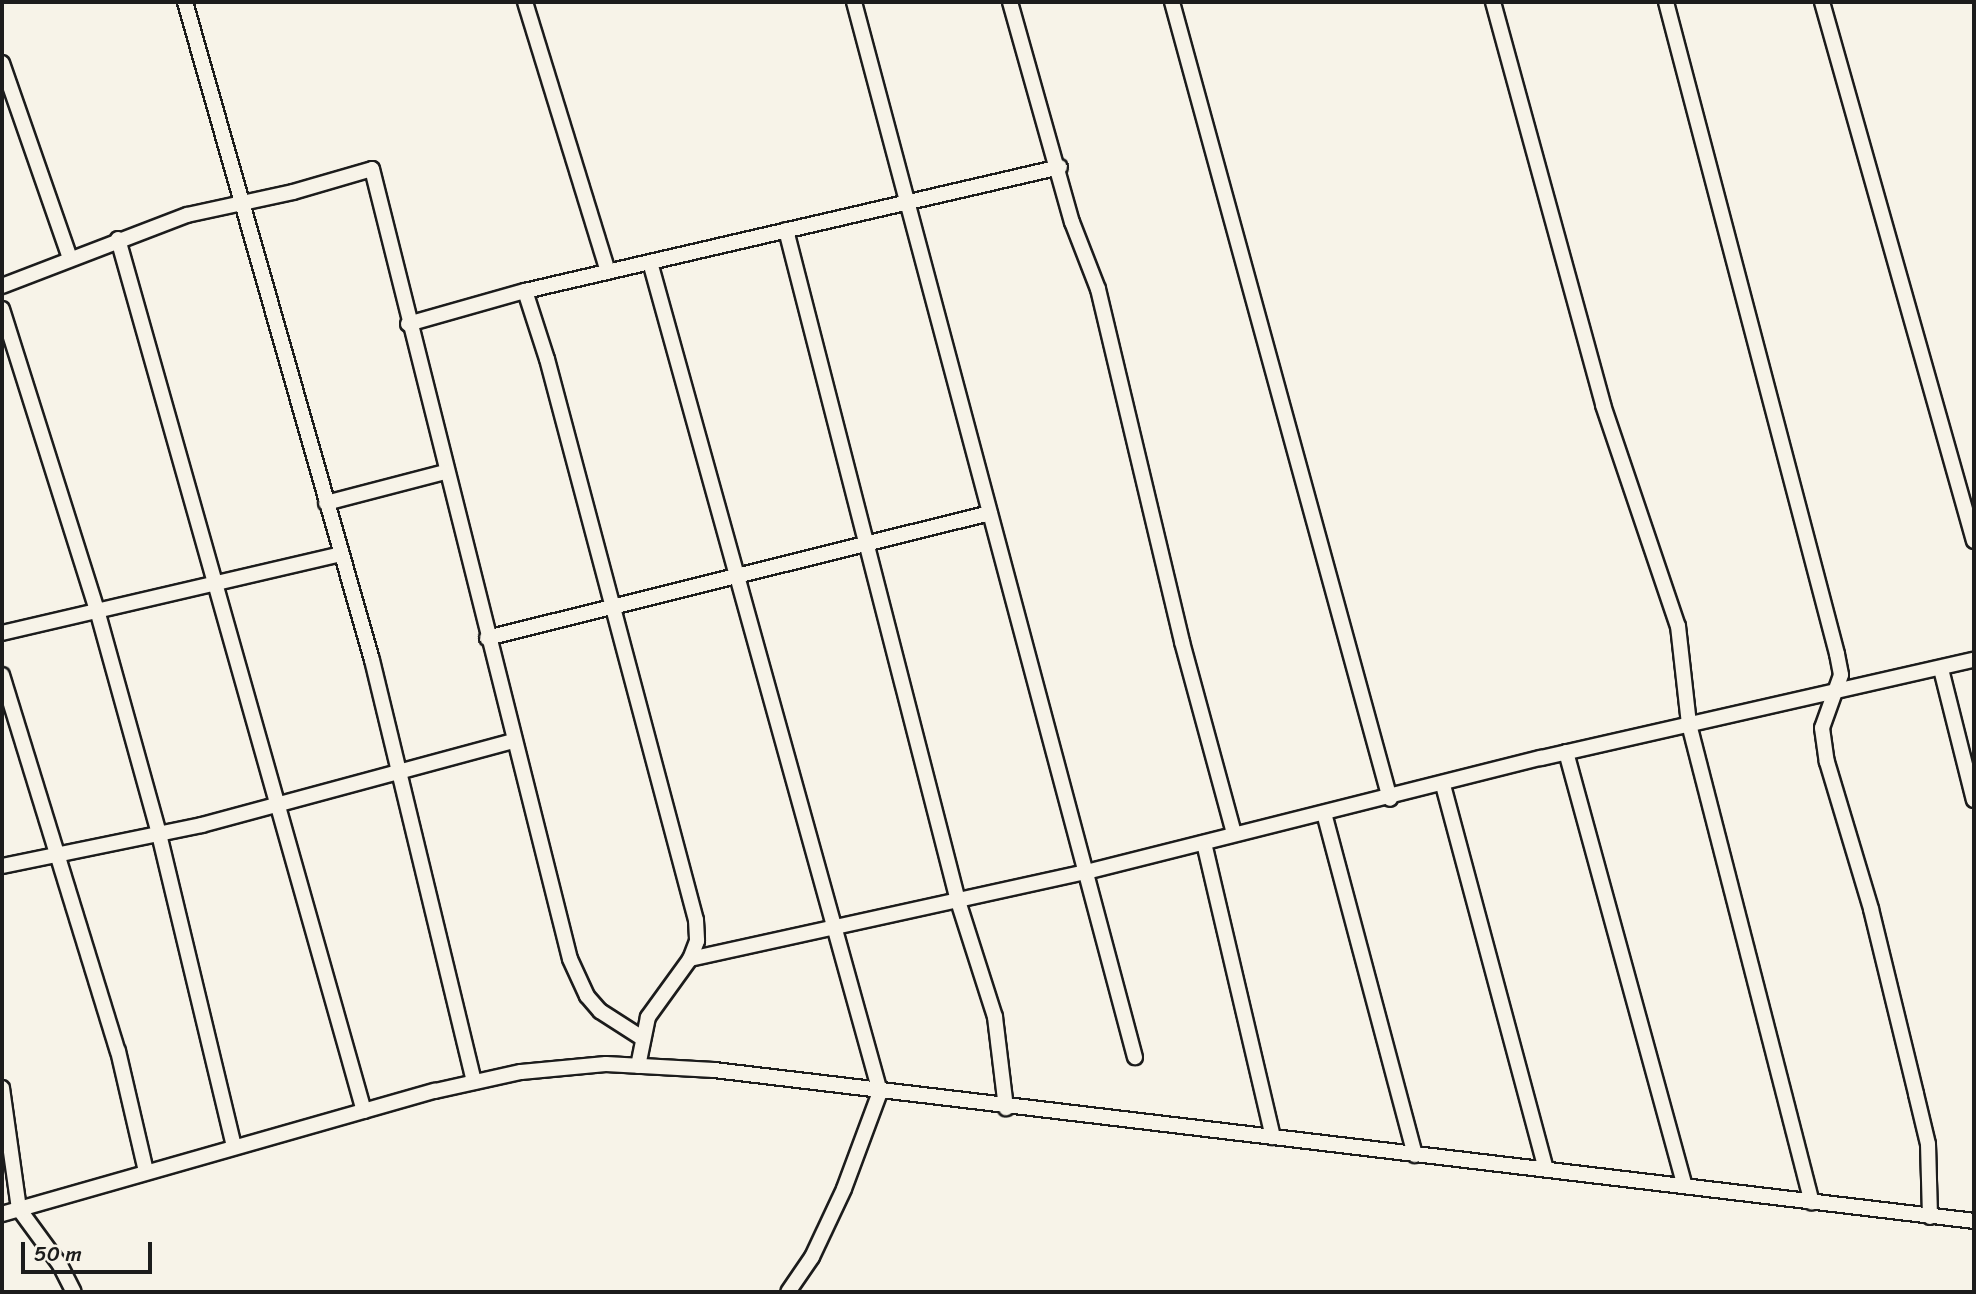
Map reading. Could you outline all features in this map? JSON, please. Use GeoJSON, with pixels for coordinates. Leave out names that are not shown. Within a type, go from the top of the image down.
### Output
{"type":"FeatureCollection","features":[{"type":"Feature","properties":{"kind":"street"},"geometry":{"type":"LineString","coordinates":[[185,2],[245,200],[326,503],[372,660],[474,1082]]}},
{"type":"Feature","properties":{"kind":"street"},"geometry":{"type":"LineString","coordinates":[[525,2],[608,272]]}},
{"type":"Feature","properties":{"kind":"street"},"geometry":{"type":"LineString","coordinates":[[854,2],[1135,1056]]}},
{"type":"Feature","properties":{"kind":"street"},"geometry":{"type":"LineString","coordinates":[[1010,2],[1060,167],[1072,222],[1098,289],[1179,631],[1234,834]]}},
{"type":"Feature","properties":{"kind":"street"},"geometry":{"type":"LineString","coordinates":[[1172,2],[1390,799]]}},
{"type":"Feature","properties":{"kind":"street"},"geometry":{"type":"LineString","coordinates":[[1493,2],[1604,405],[1678,626],[1689,724],[1812,1202]]}},
{"type":"Feature","properties":{"kind":"street"},"geometry":{"type":"LineString","coordinates":[[1666,2],[1805,522],[1837,654],[1841,674],[1822,728],[1827,762],[1871,909],[1916,1094],[1927,1144],[1930,1217]]}},
{"type":"Feature","properties":{"kind":"street"},"geometry":{"type":"LineString","coordinates":[[1822,2],[1974,541]]}},
{"type":"Feature","properties":{"kind":"street"},"geometry":{"type":"LineString","coordinates":[[2,63],[70,258]]}},
{"type":"Feature","properties":{"kind":"street"},"geometry":{"type":"LineString","coordinates":[[408,324],[525,291],[786,230],[908,205],[1060,167]]}},
{"type":"Feature","properties":{"kind":"street"},"geometry":{"type":"LineString","coordinates":[[2,286],[118,239],[245,200],[293,192],[372,169],[445,472],[570,959],[587,996],[600,1011],[642,1038]]}},
{"type":"Feature","properties":{"kind":"street"},"geometry":{"type":"LineString","coordinates":[[786,230],[958,901],[995,1017],[1006,1108]]}},
{"type":"Feature","properties":{"kind":"street"},"geometry":{"type":"LineString","coordinates":[[118,239],[218,583],[277,804],[365,1111]]}},
{"type":"Feature","properties":{"kind":"street"},"geometry":{"type":"LineString","coordinates":[[650,262],[880,1092],[844,1189],[812,1257],[788,1292]]}},
{"type":"Feature","properties":{"kind":"street"},"geometry":{"type":"LineString","coordinates":[[525,291],[614,607],[696,920],[697,941],[690,959],[648,1017],[638,1066]]}},
{"type":"Feature","properties":{"kind":"street"},"geometry":{"type":"LineString","coordinates":[[2,309],[97,610],[159,834],[234,1146]]}},
{"type":"Feature","properties":{"kind":"street"},"geometry":{"type":"LineString","coordinates":[[326,503],[445,472]]}},
{"type":"Feature","properties":{"kind":"street"},"geometry":{"type":"LineString","coordinates":[[487,638],[990,513]]}},
{"type":"Feature","properties":{"kind":"street"},"geometry":{"type":"LineString","coordinates":[[2,632],[341,554]]}},
{"type":"Feature","properties":{"kind":"street"},"geometry":{"type":"LineString","coordinates":[[690,959],[835,924],[958,901],[1086,872],[1234,834],[1390,799],[1566,752],[1836,688],[1941,669],[1974,660]]}},
{"type":"Feature","properties":{"kind":"street"},"geometry":{"type":"LineString","coordinates":[[1941,669],[1974,800]]}},
{"type":"Feature","properties":{"kind":"street"},"geometry":{"type":"LineString","coordinates":[[2,675],[118,1051],[146,1171]]}},
{"type":"Feature","properties":{"kind":"street"},"geometry":{"type":"LineString","coordinates":[[2,866],[159,834],[399,774],[514,741]]}},
{"type":"Feature","properties":{"kind":"street"},"geometry":{"type":"LineString","coordinates":[[1566,752],[1684,1183]]}},
{"type":"Feature","properties":{"kind":"street"},"geometry":{"type":"LineString","coordinates":[[1443,785],[1546,1169]]}},
{"type":"Feature","properties":{"kind":"street"},"geometry":{"type":"LineString","coordinates":[[1324,813],[1415,1155]]}},
{"type":"Feature","properties":{"kind":"street"},"geometry":{"type":"LineString","coordinates":[[1204,843],[1273,1137]]}},
{"type":"Feature","properties":{"kind":"street"},"geometry":{"type":"LineString","coordinates":[[2,1214],[234,1146],[474,1082],[570,1067],[638,1066],[1684,1183],[1812,1202],[1974,1220]]}},
{"type":"Feature","properties":{"kind":"street"},"geometry":{"type":"LineString","coordinates":[[2,1088],[19,1209],[60,1265],[74,1292]]}}]}
